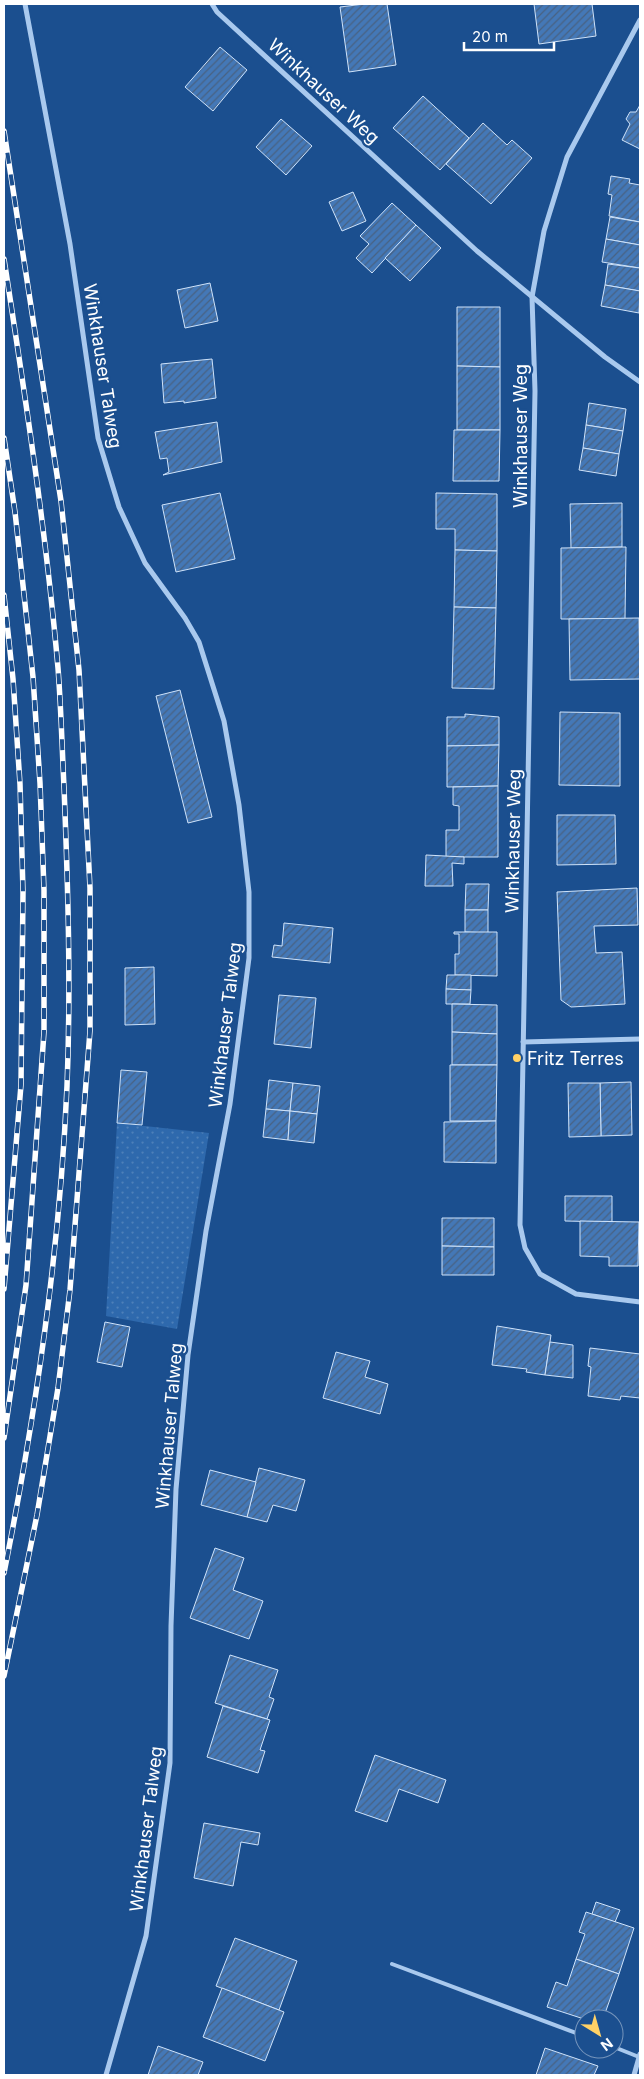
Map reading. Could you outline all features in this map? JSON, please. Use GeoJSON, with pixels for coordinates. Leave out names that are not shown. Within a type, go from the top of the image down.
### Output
{"type":"FeatureCollection","features":[{"type":"Feature","properties":{"kind":"street","name":"Winkhauser Talweg"},"geometry":{"type":"LineString","coordinates":[[25,4],[70,244],[98,438],[119,507],[146,564],[185,618],[198,642],[224,721],[239,805],[249,892],[248,968],[230,1104],[206,1231],[186,1374],[176,1489],[171,1626],[170,1763],[146,1936],[106,2075]]}},
{"type":"Feature","properties":{"kind":"street","name":"Winkhauser Weg"},"geometry":{"type":"LineString","coordinates":[[212,4],[217,12],[477,251],[532,297]]}},
{"type":"Feature","properties":{"kind":"street","name":"Winkhauser Weg"},"geometry":{"type":"LineString","coordinates":[[640,20],[567,156],[544,231],[532,297],[536,391],[520,1225],[525,1248],[540,1274],[576,1294],[640,1302]]}},
{"type":"Feature","properties":{"kind":"street"},"geometry":{"type":"LineString","coordinates":[[532,297],[605,357],[640,382]]}},
{"type":"Feature","properties":{"kind":"street"},"geometry":{"type":"LineString","coordinates":[[523,1042],[640,1039]]}},
{"type":"Feature","properties":{"kind":"street"},"geometry":{"type":"LineString","coordinates":[[634,2075],[640,2055]]}},
{"type":"Feature","properties":{"kind":"lane"},"geometry":{"type":"LineString","coordinates":[[392,1964],[574,2032]]}},
{"type":"Feature","properties":{"kind":"lane"},"geometry":{"type":"LineString","coordinates":[[624,2050],[640,2055]]}},
{"type":"Feature","properties":{"kind":"shaded area"},"geometry":{"type":"Polygon","coordinates":[[[117,1123],[209,1133],[177,1329],[106,1316],[117,1123]]]}},
{"type":"Feature","properties":{"kind":"building"},"geometry":{"type":"Polygon","coordinates":[[[387,4],[396,65],[349,72],[340,7],[387,4]]]}},
{"type":"Feature","properties":{"kind":"building"},"geometry":{"type":"Polygon","coordinates":[[[534,4],[592,4],[596,36],[539,44],[534,4]]]}},
{"type":"Feature","properties":{"kind":"building"},"geometry":{"type":"Polygon","coordinates":[[[220,47],[247,70],[213,111],[185,87],[220,47]]]}},
{"type":"Feature","properties":{"kind":"building"},"geometry":{"type":"Polygon","coordinates":[[[423,96],[469,138],[440,170],[393,128],[423,96]]]}},
{"type":"Feature","properties":{"kind":"building"},"geometry":{"type":"Polygon","coordinates":[[[640,105],[640,149],[622,140],[630,124],[626,119],[630,112],[636,112],[640,105]]]}},
{"type":"Feature","properties":{"kind":"building"},"geometry":{"type":"Polygon","coordinates":[[[281,119],[312,146],[286,175],[256,147],[281,119]]]}},
{"type":"Feature","properties":{"kind":"building"},"geometry":{"type":"Polygon","coordinates":[[[483,123],[507,145],[512,140],[532,158],[491,204],[446,164],[483,123]]]}},
{"type":"Feature","properties":{"kind":"building"},"geometry":{"type":"Polygon","coordinates":[[[611,176],[630,179],[629,183],[640,185],[640,222],[609,216],[612,195],[608,194],[611,176]]]}},
{"type":"Feature","properties":{"kind":"building"},"geometry":{"type":"Polygon","coordinates":[[[353,192],[366,221],[342,231],[329,202],[353,192]]]}},
{"type":"Feature","properties":{"kind":"building"},"geometry":{"type":"Polygon","coordinates":[[[392,203],[416,225],[372,273],[356,258],[369,244],[360,236],[392,203]]]}},
{"type":"Feature","properties":{"kind":"building"},"geometry":{"type":"Polygon","coordinates":[[[610,217],[640,222],[640,245],[606,239],[610,217]]]}},
{"type":"Feature","properties":{"kind":"building"},"geometry":{"type":"Polygon","coordinates":[[[416,225],[441,248],[410,281],[385,258],[416,225]]]}},
{"type":"Feature","properties":{"kind":"building"},"geometry":{"type":"Polygon","coordinates":[[[606,239],[640,245],[640,268],[602,262],[606,239]]]}},
{"type":"Feature","properties":{"kind":"building"},"geometry":{"type":"Polygon","coordinates":[[[608,264],[640,268],[640,291],[605,285],[608,264]]]}},
{"type":"Feature","properties":{"kind":"building"},"geometry":{"type":"Polygon","coordinates":[[[210,283],[218,321],[185,328],[177,290],[210,283]]]}},
{"type":"Feature","properties":{"kind":"building"},"geometry":{"type":"Polygon","coordinates":[[[605,285],[640,291],[639,313],[601,306],[605,285]]]}},
{"type":"Feature","properties":{"kind":"building"},"geometry":{"type":"Polygon","coordinates":[[[457,307],[500,307],[500,367],[457,366],[457,307]]]}},
{"type":"Feature","properties":{"kind":"building"},"geometry":{"type":"Polygon","coordinates":[[[212,359],[216,398],[184,403],[184,401],[164,403],[161,364],[212,359]]]}},
{"type":"Feature","properties":{"kind":"building"},"geometry":{"type":"Polygon","coordinates":[[[457,366],[500,367],[500,430],[457,430],[457,366]]]}},
{"type":"Feature","properties":{"kind":"building"},"geometry":{"type":"Polygon","coordinates":[[[589,403],[626,409],[623,431],[586,425],[589,403]]]}},
{"type":"Feature","properties":{"kind":"building"},"geometry":{"type":"Polygon","coordinates":[[[217,422],[222,462],[163,475],[169,472],[167,458],[160,459],[155,432],[217,422]]]}},
{"type":"Feature","properties":{"kind":"building"},"geometry":{"type":"Polygon","coordinates":[[[586,425],[623,431],[619,454],[583,448],[586,425]]]}},
{"type":"Feature","properties":{"kind":"building"},"geometry":{"type":"Polygon","coordinates":[[[454,430],[500,430],[499,481],[453,481],[454,430]]]}},
{"type":"Feature","properties":{"kind":"building"},"geometry":{"type":"Polygon","coordinates":[[[583,448],[619,454],[616,476],[579,470],[583,448]]]}},
{"type":"Feature","properties":{"kind":"building"},"geometry":{"type":"Polygon","coordinates":[[[220,493],[235,559],[176,572],[162,505],[220,493]]]}},
{"type":"Feature","properties":{"kind":"building"},"geometry":{"type":"Polygon","coordinates":[[[436,493],[497,494],[497,551],[455,550],[455,529],[436,529],[436,493]]]}},
{"type":"Feature","properties":{"kind":"building"},"geometry":{"type":"Polygon","coordinates":[[[622,503],[622,547],[571,548],[570,504],[622,503]]]}},
{"type":"Feature","properties":{"kind":"building"},"geometry":{"type":"Polygon","coordinates":[[[626,547],[625,619],[561,619],[561,548],[626,547]]]}},
{"type":"Feature","properties":{"kind":"building"},"geometry":{"type":"Polygon","coordinates":[[[455,550],[497,551],[496,608],[454,607],[455,550]]]}},
{"type":"Feature","properties":{"kind":"building"},"geometry":{"type":"Polygon","coordinates":[[[454,607],[496,608],[494,689],[452,688],[454,607]]]}},
{"type":"Feature","properties":{"kind":"building"},"geometry":{"type":"Polygon","coordinates":[[[639,618],[640,679],[570,680],[569,619],[639,618]]]}},
{"type":"Feature","properties":{"kind":"building"},"geometry":{"type":"Polygon","coordinates":[[[180,690],[212,817],[188,823],[156,696],[180,690]]]}},
{"type":"Feature","properties":{"kind":"building"},"geometry":{"type":"Polygon","coordinates":[[[560,712],[620,713],[620,786],[559,785],[560,712]]]}},
{"type":"Feature","properties":{"kind":"building"},"geometry":{"type":"Polygon","coordinates":[[[465,714],[499,717],[499,745],[447,746],[447,717],[465,717],[465,714]]]}},
{"type":"Feature","properties":{"kind":"building"},"geometry":{"type":"Polygon","coordinates":[[[499,745],[498,786],[447,787],[447,746],[499,745]]]}},
{"type":"Feature","properties":{"kind":"building"},"geometry":{"type":"Polygon","coordinates":[[[498,786],[498,857],[446,857],[446,830],[459,830],[459,806],[453,805],[453,787],[498,786]]]}},
{"type":"Feature","properties":{"kind":"building"},"geometry":{"type":"Polygon","coordinates":[[[557,815],[615,815],[616,864],[557,865],[557,815]]]}},
{"type":"Feature","properties":{"kind":"building"},"geometry":{"type":"Polygon","coordinates":[[[426,855],[464,857],[464,864],[452,863],[453,886],[425,886],[426,855]]]}},
{"type":"Feature","properties":{"kind":"building"},"geometry":{"type":"Polygon","coordinates":[[[466,884],[489,884],[488,910],[465,910],[466,884]]]}},
{"type":"Feature","properties":{"kind":"building"},"geometry":{"type":"Polygon","coordinates":[[[637,888],[638,925],[594,926],[596,953],[622,952],[625,1004],[571,1007],[561,1000],[557,892],[637,888]]]}},
{"type":"Feature","properties":{"kind":"building"},"geometry":{"type":"Polygon","coordinates":[[[465,910],[488,910],[488,933],[465,932],[465,910]]]}},
{"type":"Feature","properties":{"kind":"building"},"geometry":{"type":"Polygon","coordinates":[[[284,923],[333,928],[330,963],[272,957],[274,945],[282,946],[284,923]]]}},
{"type":"Feature","properties":{"kind":"building"},"geometry":{"type":"Polygon","coordinates":[[[454,932],[497,932],[497,976],[455,975],[455,954],[459,954],[459,934],[454,934],[454,932]]]}},
{"type":"Feature","properties":{"kind":"building"},"geometry":{"type":"Polygon","coordinates":[[[154,967],[155,1024],[125,1025],[125,968],[154,967]]]}},
{"type":"Feature","properties":{"kind":"building"},"geometry":{"type":"Polygon","coordinates":[[[447,975],[471,975],[471,990],[446,989],[447,975]]]}},
{"type":"Feature","properties":{"kind":"building"},"geometry":{"type":"Polygon","coordinates":[[[446,989],[471,990],[470,1004],[446,1004],[446,989]]]}},
{"type":"Feature","properties":{"kind":"building"},"geometry":{"type":"Polygon","coordinates":[[[279,995],[316,998],[311,1048],[274,1044],[279,995]]]}},
{"type":"Feature","properties":{"kind":"building"},"geometry":{"type":"Polygon","coordinates":[[[452,1004],[497,1005],[497,1034],[452,1032],[452,1004]]]}},
{"type":"Feature","properties":{"kind":"building"},"geometry":{"type":"Polygon","coordinates":[[[452,1032],[497,1034],[497,1065],[452,1065],[452,1032]]]}},
{"type":"Feature","properties":{"kind":"building"},"geometry":{"type":"Polygon","coordinates":[[[450,1065],[497,1065],[496,1121],[450,1121],[450,1065]]]}},
{"type":"Feature","properties":{"kind":"building"},"geometry":{"type":"Polygon","coordinates":[[[121,1070],[147,1072],[142,1125],[117,1123],[121,1070]]]}},
{"type":"Feature","properties":{"kind":"building"},"geometry":{"type":"Polygon","coordinates":[[[269,1080],[293,1083],[290,1111],[266,1109],[269,1080]]]}},
{"type":"Feature","properties":{"kind":"building"},"geometry":{"type":"Polygon","coordinates":[[[631,1082],[632,1135],[601,1136],[600,1083],[631,1082]]]}},
{"type":"Feature","properties":{"kind":"building"},"geometry":{"type":"Polygon","coordinates":[[[293,1083],[320,1086],[317,1114],[290,1111],[293,1083]]]}},
{"type":"Feature","properties":{"kind":"building"},"geometry":{"type":"Polygon","coordinates":[[[568,1083],[600,1083],[601,1136],[569,1137],[568,1083]]]}},
{"type":"Feature","properties":{"kind":"building"},"geometry":{"type":"Polygon","coordinates":[[[266,1109],[290,1111],[288,1140],[263,1137],[266,1109]]]}},
{"type":"Feature","properties":{"kind":"building"},"geometry":{"type":"Polygon","coordinates":[[[290,1111],[317,1114],[314,1143],[288,1140],[290,1111]]]}},
{"type":"Feature","properties":{"kind":"building"},"geometry":{"type":"Polygon","coordinates":[[[496,1121],[496,1163],[444,1162],[444,1122],[496,1121]]]}},
{"type":"Feature","properties":{"kind":"building"},"geometry":{"type":"Polygon","coordinates":[[[565,1196],[612,1196],[612,1222],[565,1221],[565,1196]]]}},
{"type":"Feature","properties":{"kind":"building"},"geometry":{"type":"Polygon","coordinates":[[[442,1218],[494,1218],[494,1247],[442,1246],[442,1218]]]}},
{"type":"Feature","properties":{"kind":"building"},"geometry":{"type":"Polygon","coordinates":[[[580,1221],[639,1222],[638,1266],[609,1266],[609,1257],[580,1256],[580,1221]]]}},
{"type":"Feature","properties":{"kind":"building"},"geometry":{"type":"Polygon","coordinates":[[[442,1246],[494,1247],[494,1275],[442,1275],[442,1246]]]}},
{"type":"Feature","properties":{"kind":"building"},"geometry":{"type":"Polygon","coordinates":[[[105,1322],[130,1327],[122,1367],[97,1362],[105,1322]]]}},
{"type":"Feature","properties":{"kind":"building"},"geometry":{"type":"Polygon","coordinates":[[[497,1326],[551,1335],[545,1375],[526,1372],[527,1369],[492,1365],[497,1326]]]}},
{"type":"Feature","properties":{"kind":"building"},"geometry":{"type":"Polygon","coordinates":[[[550,1342],[573,1345],[573,1378],[545,1375],[550,1342]]]}},
{"type":"Feature","properties":{"kind":"building"},"geometry":{"type":"Polygon","coordinates":[[[590,1348],[640,1354],[640,1398],[621,1396],[620,1400],[588,1396],[591,1367],[588,1366],[590,1348]]]}},
{"type":"Feature","properties":{"kind":"building"},"geometry":{"type":"Polygon","coordinates":[[[336,1352],[370,1361],[365,1377],[388,1384],[380,1414],[323,1398],[336,1352]]]}},
{"type":"Feature","properties":{"kind":"building"},"geometry":{"type":"Polygon","coordinates":[[[259,1468],[305,1480],[296,1511],[273,1505],[267,1522],[247,1517],[259,1468]]]}},
{"type":"Feature","properties":{"kind":"building"},"geometry":{"type":"Polygon","coordinates":[[[210,1470],[256,1482],[247,1517],[201,1505],[210,1470]]]}},
{"type":"Feature","properties":{"kind":"building"},"geometry":{"type":"Polygon","coordinates":[[[215,1548],[244,1558],[233,1590],[263,1601],[249,1639],[190,1618],[215,1548]]]}},
{"type":"Feature","properties":{"kind":"building"},"geometry":{"type":"Polygon","coordinates":[[[230,1655],[278,1670],[269,1697],[274,1699],[267,1719],[215,1703],[230,1655]]]}},
{"type":"Feature","properties":{"kind":"building"},"geometry":{"type":"Polygon","coordinates":[[[223,1706],[270,1720],[260,1750],[265,1751],[258,1773],[207,1757],[223,1706]]]}},
{"type":"Feature","properties":{"kind":"building"},"geometry":{"type":"Polygon","coordinates":[[[375,1755],[446,1780],[438,1803],[399,1789],[387,1822],[355,1811],[375,1755]]]}},
{"type":"Feature","properties":{"kind":"building"},"geometry":{"type":"Polygon","coordinates":[[[204,1823],[260,1833],[258,1845],[241,1842],[233,1886],[194,1878],[204,1823]]]}},
{"type":"Feature","properties":{"kind":"building"},"geometry":{"type":"Polygon","coordinates":[[[596,1902],[620,1910],[615,1922],[592,1914],[596,1902]]]}},
{"type":"Feature","properties":{"kind":"building"},"geometry":{"type":"Polygon","coordinates":[[[586,1912],[634,1928],[619,1974],[576,1959],[585,1934],[579,1932],[586,1912]]]}},
{"type":"Feature","properties":{"kind":"building"},"geometry":{"type":"Polygon","coordinates":[[[235,1938],[297,1961],[279,2010],[216,1986],[235,1938]]]}},
{"type":"Feature","properties":{"kind":"building"},"geometry":{"type":"Polygon","coordinates":[[[576,1959],[619,1974],[607,2009],[574,2009],[574,2016],[547,2007],[556,1982],[567,1986],[576,1959]]]}},
{"type":"Feature","properties":{"kind":"building"},"geometry":{"type":"Polygon","coordinates":[[[222,1988],[284,2012],[265,2061],[203,2037],[222,1988]]]}},
{"type":"Feature","properties":{"kind":"building"},"geometry":{"type":"Polygon","coordinates":[[[158,2046],[203,2062],[198,2075],[148,2075],[158,2046]]]}},
{"type":"Feature","properties":{"kind":"building"},"geometry":{"type":"Polygon","coordinates":[[[545,2048],[598,2066],[594,2075],[536,2075],[545,2048]]]}},
{"type":"Feature","properties":{"kind":"railway"},"geometry":{"type":"LineString","coordinates":[[4,131],[61,501],[79,670],[90,888],[90,1031],[70,1290],[58,1388],[37,1515],[4,1676]]}},
{"type":"Feature","properties":{"kind":"railway"},"geometry":{"type":"LineString","coordinates":[[4,259],[41,514],[58,668],[68,899],[69,974],[67,1086],[59,1208],[36,1392],[4,1573]]}},
{"type":"Feature","properties":{"kind":"railway"},"geometry":{"type":"LineString","coordinates":[[4,438],[15,512],[33,677],[40,783],[44,890],[44,1032],[26,1285],[4,1438]]}},
{"type":"Feature","properties":{"kind":"railway"},"geometry":{"type":"LineString","coordinates":[[4,595],[13,679],[20,784],[23,892],[21,1085],[4,1289]]}},
{"type":"Feature","properties":{"kind":"place","name":"Fritz Terres"},"geometry":{"type":"Point","coordinates":[517,1058]}}]}
